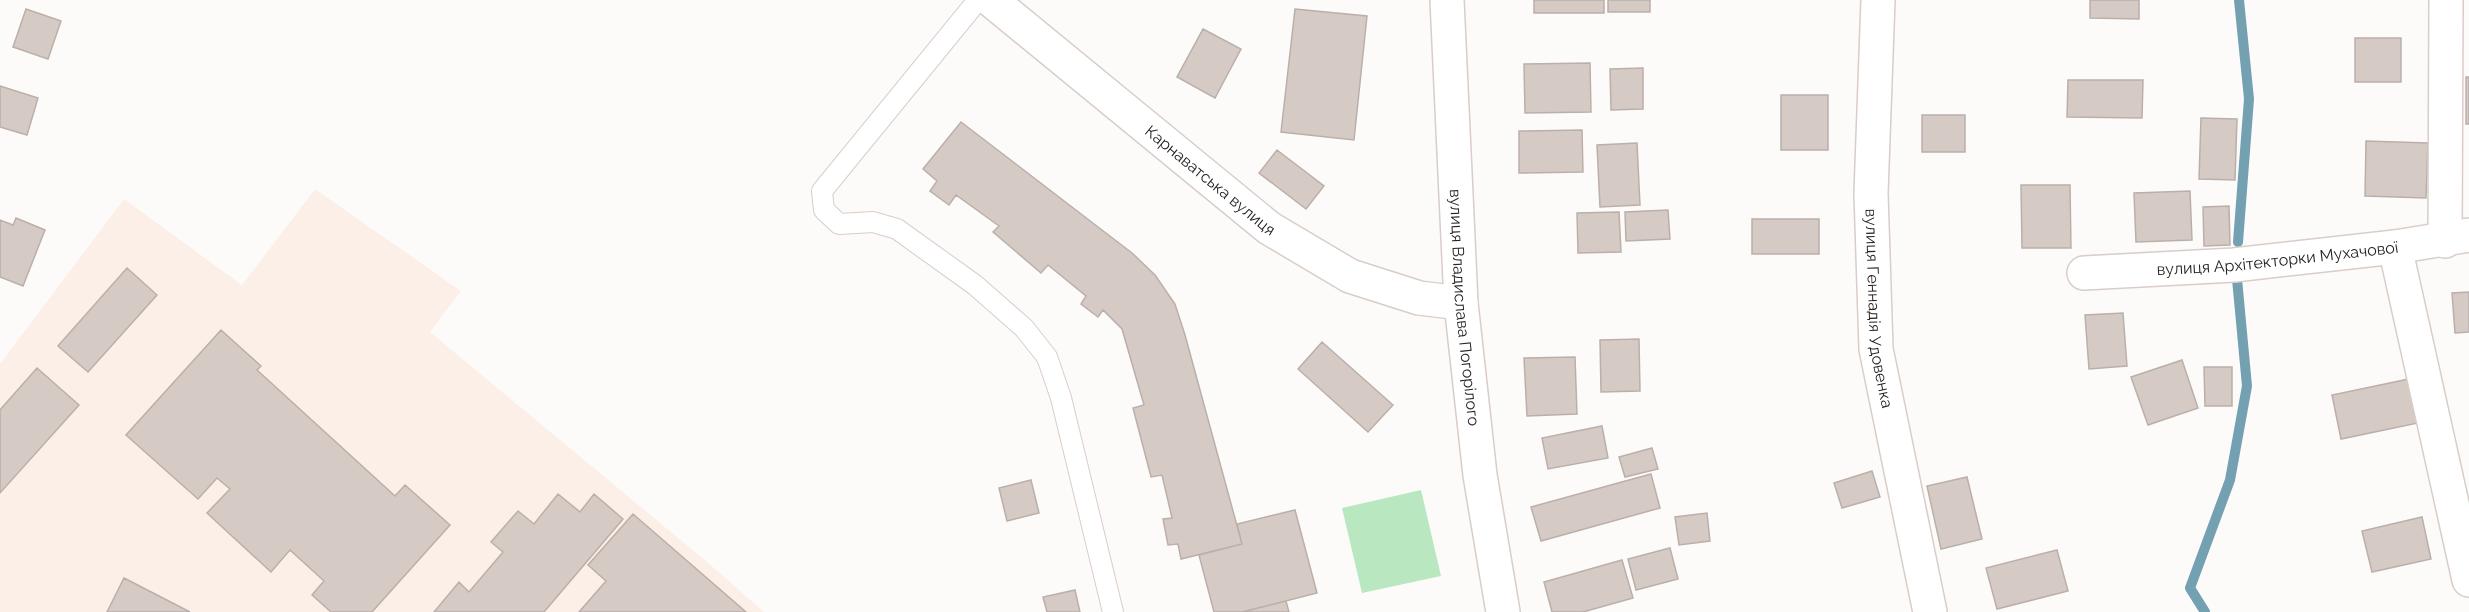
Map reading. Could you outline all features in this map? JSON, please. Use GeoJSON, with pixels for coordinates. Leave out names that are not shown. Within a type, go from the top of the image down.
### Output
{"type":"FeatureCollection","features":[{"type":"Feature","properties":{"kind":"street","name":"Карнаватська вулиця"},"geometry":{"type":"LineString","coordinates":[[991,0],[1269,228],[1350,276],[1419,298],[1461,303]]}},
{"type":"Feature","properties":{"kind":"street","name":"вулиця Владислава Погорілого"},"geometry":{"type":"LineString","coordinates":[[1447,0],[1461,303],[1480,475],[1503,612]]}},
{"type":"Feature","properties":{"kind":"street","name":"вулиця Геннадія Удовенка"},"geometry":{"type":"LineString","coordinates":[[1878,0],[1871,193],[1876,349],[1929,612]]}},
{"type":"Feature","properties":{"kind":"street"},"geometry":{"type":"LineString","coordinates":[[2446,0],[2457,238]]}},
{"type":"Feature","properties":{"kind":"street","name":"вулиця Архітекторки Мухачової"},"geometry":{"type":"LineString","coordinates":[[2084,273],[2234,266],[2457,238]]}},
{"type":"Feature","properties":{"kind":"street"},"geometry":{"type":"LineString","coordinates":[[2395,247],[2469,579]]}},
{"type":"Feature","properties":{"kind":"lane"},"geometry":{"type":"LineString","coordinates":[[978,0],[822,191],[824,210],[839,224],[873,222],[897,229],[975,285],[1024,328],[1047,357],[1061,398],[1113,612]]}},
{"type":"Feature","properties":{"kind":"shaded area"},"geometry":{"type":"Polygon","coordinates":[[[315,189],[461,291],[430,332],[706,561],[764,612],[0,612],[0,364],[124,199],[242,285],[315,189]]]}},
{"type":"Feature","properties":{"kind":"green space"},"geometry":{"type":"Polygon","coordinates":[[[1421,490],[1441,576],[1362,593],[1342,508],[1421,490]]]}},
{"type":"Feature","properties":{"kind":"building"},"geometry":{"type":"Polygon","coordinates":[[[1534,0],[1604,0],[1604,13],[1534,13],[1534,0]]]}},
{"type":"Feature","properties":{"kind":"building"},"geometry":{"type":"Polygon","coordinates":[[[1608,0],[1650,0],[1650,12],[1608,12],[1608,0]]]}},
{"type":"Feature","properties":{"kind":"building"},"geometry":{"type":"Polygon","coordinates":[[[2090,0],[2139,0],[2139,19],[2090,18],[2090,0]]]}},
{"type":"Feature","properties":{"kind":"building"},"geometry":{"type":"Polygon","coordinates":[[[26,9],[61,21],[48,59],[13,47],[26,9]]]}},
{"type":"Feature","properties":{"kind":"building"},"geometry":{"type":"Polygon","coordinates":[[[1295,9],[1367,16],[1354,140],[1281,132],[1295,9]]]}},
{"type":"Feature","properties":{"kind":"building"},"geometry":{"type":"Polygon","coordinates":[[[1203,29],[1241,49],[1215,98],[1177,77],[1203,29]]]}},
{"type":"Feature","properties":{"kind":"building"},"geometry":{"type":"Polygon","coordinates":[[[2355,38],[2401,38],[2401,82],[2355,82],[2355,38]]]}},
{"type":"Feature","properties":{"kind":"building"},"geometry":{"type":"Polygon","coordinates":[[[1590,63],[1591,112],[1525,113],[1524,64],[1590,63]]]}},
{"type":"Feature","properties":{"kind":"building"},"geometry":{"type":"Polygon","coordinates":[[[1643,68],[1643,109],[1611,110],[1610,69],[1643,68]]]}},
{"type":"Feature","properties":{"kind":"building"},"geometry":{"type":"Polygon","coordinates":[[[2466,77],[2469,77],[2469,124],[2466,124],[2466,77]]]}},
{"type":"Feature","properties":{"kind":"building"},"geometry":{"type":"Polygon","coordinates":[[[2068,80],[2143,80],[2142,118],[2067,117],[2068,80]]]}},
{"type":"Feature","properties":{"kind":"building"},"geometry":{"type":"Polygon","coordinates":[[[0,86],[38,98],[27,135],[0,127],[0,86]]]}},
{"type":"Feature","properties":{"kind":"building"},"geometry":{"type":"Polygon","coordinates":[[[1781,95],[1828,95],[1828,150],[1781,150],[1781,95]]]}},
{"type":"Feature","properties":{"kind":"building"},"geometry":{"type":"Polygon","coordinates":[[[1922,115],[1965,115],[1965,152],[1922,152],[1922,115]]]}},
{"type":"Feature","properties":{"kind":"building"},"geometry":{"type":"Polygon","coordinates":[[[2201,118],[2237,119],[2235,180],[2199,179],[2201,118]]]}},
{"type":"Feature","properties":{"kind":"building"},"geometry":{"type":"Polygon","coordinates":[[[961,122],[1132,253],[1155,275],[1175,304],[1242,544],[1181,559],[1178,544],[1168,545],[1163,519],[1172,518],[1162,475],[1151,477],[1133,408],[1144,405],[1122,329],[1103,310],[1098,317],[1081,304],[1086,296],[1048,265],[1041,273],[993,232],[999,226],[956,195],[949,205],[930,191],[937,181],[923,169],[961,122]]]}},
{"type":"Feature","properties":{"kind":"building"},"geometry":{"type":"Polygon","coordinates":[[[1582,130],[1583,172],[1519,173],[1519,131],[1582,130]]]}},
{"type":"Feature","properties":{"kind":"building"},"geometry":{"type":"Polygon","coordinates":[[[2366,141],[2428,143],[2426,198],[2365,196],[2366,141]]]}},
{"type":"Feature","properties":{"kind":"building"},"geometry":{"type":"Polygon","coordinates":[[[1637,143],[1640,205],[1600,207],[1597,145],[1637,143]]]}},
{"type":"Feature","properties":{"kind":"building"},"geometry":{"type":"Polygon","coordinates":[[[1277,150],[1324,186],[1306,209],[1259,173],[1277,150]]]}},
{"type":"Feature","properties":{"kind":"building"},"geometry":{"type":"Polygon","coordinates":[[[2021,185],[2070,185],[2071,248],[2022,248],[2021,185]]]}},
{"type":"Feature","properties":{"kind":"building"},"geometry":{"type":"Polygon","coordinates":[[[2190,191],[2192,240],[2136,242],[2134,193],[2190,191]]]}},
{"type":"Feature","properties":{"kind":"building"},"geometry":{"type":"Polygon","coordinates":[[[2229,206],[2230,245],[2204,246],[2203,207],[2229,206]]]}},
{"type":"Feature","properties":{"kind":"building"},"geometry":{"type":"Polygon","coordinates":[[[1668,210],[1670,239],[1626,241],[1625,212],[1668,210]]]}},
{"type":"Feature","properties":{"kind":"building"},"geometry":{"type":"Polygon","coordinates":[[[1619,212],[1621,252],[1578,253],[1577,213],[1619,212]]]}},
{"type":"Feature","properties":{"kind":"building"},"geometry":{"type":"Polygon","coordinates":[[[16,218],[45,230],[23,286],[0,277],[0,220],[13,225],[16,218]]]}},
{"type":"Feature","properties":{"kind":"building"},"geometry":{"type":"Polygon","coordinates":[[[1752,219],[1819,219],[1819,254],[1752,254],[1752,219]]]}},
{"type":"Feature","properties":{"kind":"building"},"geometry":{"type":"Polygon","coordinates":[[[127,268],[157,295],[88,372],[58,346],[127,268]]]}},
{"type":"Feature","properties":{"kind":"building"},"geometry":{"type":"Polygon","coordinates":[[[2469,292],[2469,332],[2455,333],[2452,293],[2469,292]]]}},
{"type":"Feature","properties":{"kind":"building"},"geometry":{"type":"Polygon","coordinates":[[[2123,313],[2127,366],[2089,369],[2085,315],[2123,313]]]}},
{"type":"Feature","properties":{"kind":"building"},"geometry":{"type":"Polygon","coordinates":[[[221,330],[261,366],[257,370],[395,496],[405,485],[450,525],[372,612],[331,612],[312,595],[324,581],[290,550],[271,572],[207,513],[230,489],[217,478],[198,499],[126,435],[221,330]]]}},
{"type":"Feature","properties":{"kind":"building"},"geometry":{"type":"Polygon","coordinates":[[[1639,339],[1640,391],[1601,392],[1600,340],[1639,339]]]}},
{"type":"Feature","properties":{"kind":"building"},"geometry":{"type":"Polygon","coordinates":[[[1322,342],[1393,405],[1368,432],[1298,369],[1322,342]]]}},
{"type":"Feature","properties":{"kind":"building"},"geometry":{"type":"Polygon","coordinates":[[[1575,357],[1577,414],[1527,416],[1524,358],[1575,357]]]}},
{"type":"Feature","properties":{"kind":"building"},"geometry":{"type":"Polygon","coordinates":[[[2182,360],[2198,408],[2148,425],[2131,377],[2182,360]]]}},
{"type":"Feature","properties":{"kind":"building"},"geometry":{"type":"Polygon","coordinates":[[[2204,367],[2232,367],[2232,406],[2205,406],[2204,367]]]}},
{"type":"Feature","properties":{"kind":"building"},"geometry":{"type":"Polygon","coordinates":[[[37,368],[79,405],[0,493],[0,410],[37,368]]]}},
{"type":"Feature","properties":{"kind":"building"},"geometry":{"type":"Polygon","coordinates":[[[2409,379],[2418,423],[2341,439],[2332,395],[2409,379]]]}},
{"type":"Feature","properties":{"kind":"building"},"geometry":{"type":"Polygon","coordinates":[[[1602,426],[1608,458],[1548,469],[1542,438],[1602,426]]]}},
{"type":"Feature","properties":{"kind":"building"},"geometry":{"type":"Polygon","coordinates":[[[1652,448],[1658,469],[1625,477],[1619,457],[1652,448]]]}},
{"type":"Feature","properties":{"kind":"building"},"geometry":{"type":"Polygon","coordinates":[[[1872,471],[1880,497],[1842,508],[1834,483],[1872,471]]]}},
{"type":"Feature","properties":{"kind":"building"},"geometry":{"type":"Polygon","coordinates":[[[1651,474],[1660,508],[1541,541],[1531,507],[1651,474]]]}},
{"type":"Feature","properties":{"kind":"building"},"geometry":{"type":"Polygon","coordinates":[[[1967,477],[1982,539],[1941,549],[1927,486],[1967,477]]]}},
{"type":"Feature","properties":{"kind":"building"},"geometry":{"type":"Polygon","coordinates":[[[1031,480],[1039,513],[1007,521],[999,488],[1031,480]]]}},
{"type":"Feature","properties":{"kind":"building"},"geometry":{"type":"Polygon","coordinates":[[[558,494],[580,512],[594,494],[623,519],[544,612],[434,612],[459,582],[469,592],[503,552],[491,542],[518,511],[534,524],[558,494]]]}},
{"type":"Feature","properties":{"kind":"building"},"geometry":{"type":"Polygon","coordinates":[[[1295,510],[1317,593],[1242,612],[1214,612],[1199,555],[1242,544],[1237,524],[1295,510]]]}},
{"type":"Feature","properties":{"kind":"building"},"geometry":{"type":"Polygon","coordinates":[[[1707,513],[1710,541],[1679,545],[1675,517],[1707,513]]]}},
{"type":"Feature","properties":{"kind":"building"},"geometry":{"type":"Polygon","coordinates":[[[633,514],[746,612],[579,612],[606,581],[588,565],[633,514]]]}},
{"type":"Feature","properties":{"kind":"building"},"geometry":{"type":"Polygon","coordinates":[[[2422,517],[2431,559],[2372,572],[2362,531],[2422,517]]]}},
{"type":"Feature","properties":{"kind":"building"},"geometry":{"type":"Polygon","coordinates":[[[1670,548],[1678,579],[1636,590],[1628,559],[1670,548]]]}},
{"type":"Feature","properties":{"kind":"building"},"geometry":{"type":"Polygon","coordinates":[[[2057,550],[2068,591],[1997,609],[1986,568],[2057,550]]]}},
{"type":"Feature","properties":{"kind":"building"},"geometry":{"type":"Polygon","coordinates":[[[1622,560],[1633,598],[1583,612],[1552,612],[1544,582],[1622,560]]]}},
{"type":"Feature","properties":{"kind":"building"},"geometry":{"type":"Polygon","coordinates":[[[124,578],[190,612],[107,612],[124,578]]]}},
{"type":"Feature","properties":{"kind":"building"},"geometry":{"type":"Polygon","coordinates":[[[1075,590],[1080,612],[1047,612],[1043,597],[1075,590]]]}},
{"type":"Feature","properties":{"kind":"building"},"geometry":{"type":"Polygon","coordinates":[[[1286,601],[1289,612],[1242,612],[1286,601]]]}},
{"type":"Feature","properties":{"kind":"waterway"},"geometry":{"type":"LineString","coordinates":[[2238,242],[2249,99],[2239,0]]}},
{"type":"Feature","properties":{"kind":"waterway"},"geometry":{"type":"LineString","coordinates":[[2205,612],[2190,588],[2230,480],[2247,386],[2237,279]]}}]}
